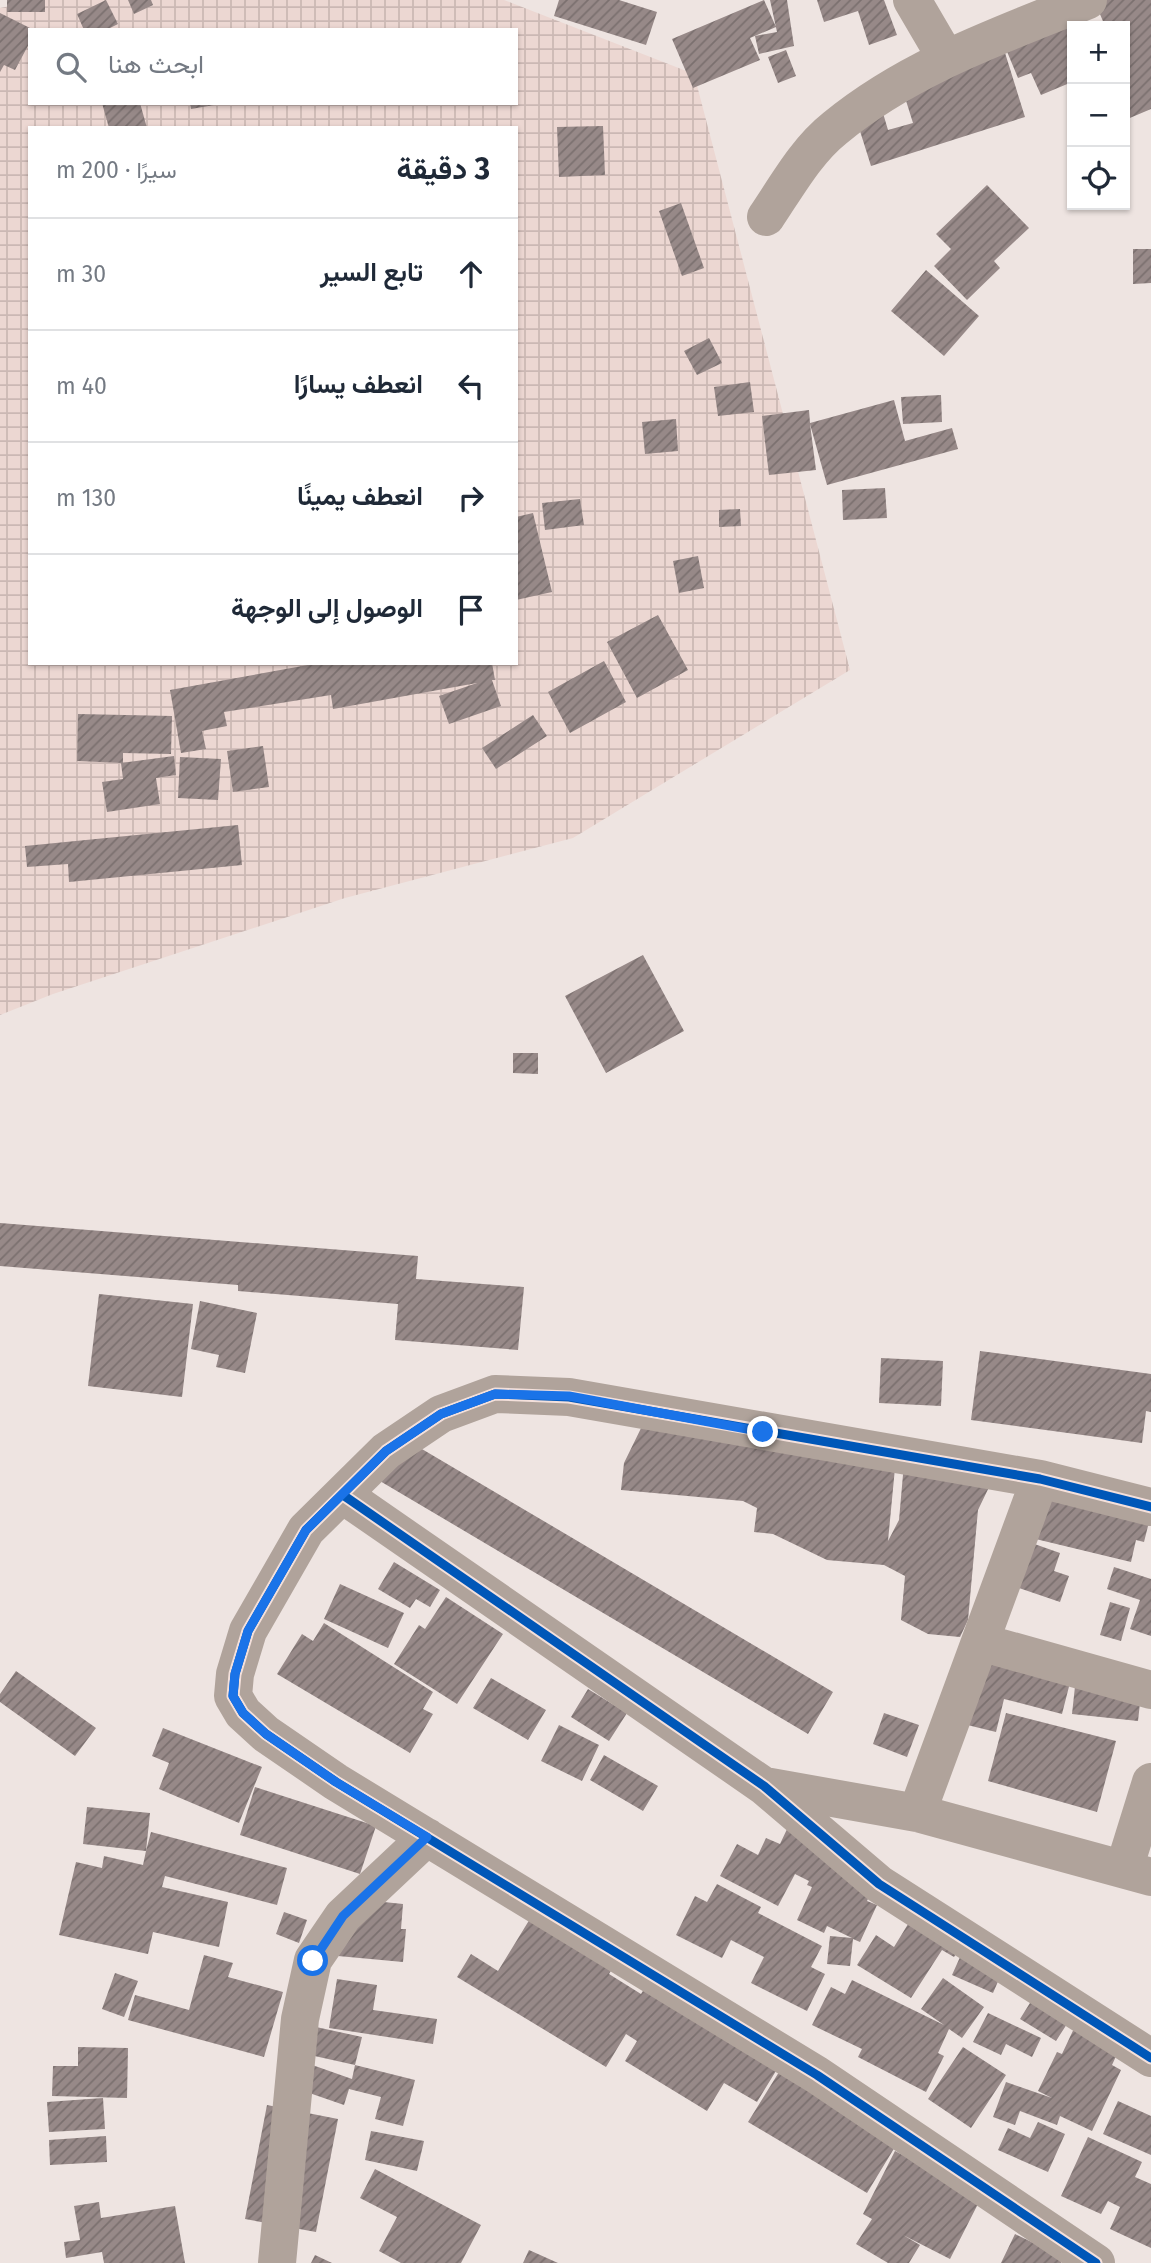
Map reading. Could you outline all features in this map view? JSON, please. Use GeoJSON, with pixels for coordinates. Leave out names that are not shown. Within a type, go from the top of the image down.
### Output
{"type":"FeatureCollection","features":[{"type":"Feature","properties":{"kind":"street"},"geometry":{"type":"LineString","coordinates":[[912,0],[946,58]]}},
{"type":"Feature","properties":{"kind":"street"},"geometry":{"type":"LineString","coordinates":[[766,216],[799,167],[834,128],[946,58],[1088,0]]}},
{"type":"Feature","properties":{"kind":"street"},"geometry":{"type":"LineString","coordinates":[[1096,2263],[817,2075],[336,1782],[266,1734],[243,1713],[233,1696],[235,1674],[248,1631],[306,1530],[386,1451],[441,1414],[495,1394],[569,1396],[1040,1479],[1151,1507]]}},
{"type":"Feature","properties":{"kind":"street"},"geometry":{"type":"LineString","coordinates":[[917,1813],[1040,1479]]}},
{"type":"Feature","properties":{"kind":"street"},"geometry":{"type":"LineString","coordinates":[[343,1495],[764,1786],[879,1884],[1151,2058]]}},
{"type":"Feature","properties":{"kind":"street"},"geometry":{"type":"LineString","coordinates":[[980,1642],[1151,1690]]}},
{"type":"Feature","properties":{"kind":"street"},"geometry":{"type":"LineString","coordinates":[[764,1786],[917,1813],[1137,1873],[1151,1782]]}},
{"type":"Feature","properties":{"kind":"street"},"geometry":{"type":"LineString","coordinates":[[277,2263],[300,2019],[313,1961],[343,1916],[427,1837]]}},
{"type":"Feature","properties":{"kind":"shaded area"},"geometry":{"type":"Polygon","coordinates":[[[42,0],[504,0],[694,74],[850,670],[573,838],[345,898],[53,994],[0,1015],[0,8],[42,0]]]}},
{"type":"Feature","properties":{"kind":"building"},"geometry":{"type":"Polygon","coordinates":[[[7,0],[45,0],[45,12],[7,12],[7,0]]]}},
{"type":"Feature","properties":{"kind":"building"},"geometry":{"type":"Polygon","coordinates":[[[106,0],[118,24],[110,28],[83,28],[77,14],[106,0]]]}},
{"type":"Feature","properties":{"kind":"building"},"geometry":{"type":"Polygon","coordinates":[[[128,0],[151,0],[153,5],[134,14],[128,0]]]}},
{"type":"Feature","properties":{"kind":"building"},"geometry":{"type":"Polygon","coordinates":[[[559,0],[619,0],[657,12],[646,45],[554,16],[559,0]]]}},
{"type":"Feature","properties":{"kind":"building"},"geometry":{"type":"Polygon","coordinates":[[[764,0],[776,27],[750,38],[760,60],[693,88],[672,39],[764,0]]]}},
{"type":"Feature","properties":{"kind":"building"},"geometry":{"type":"Polygon","coordinates":[[[770,0],[787,0],[794,46],[759,54],[755,36],[777,32],[770,0]]]}},
{"type":"Feature","properties":{"kind":"building"},"geometry":{"type":"Polygon","coordinates":[[[817,0],[884,0],[897,35],[869,45],[858,11],[824,22],[817,0]]]}},
{"type":"Feature","properties":{"kind":"building"},"geometry":{"type":"Polygon","coordinates":[[[1094,0],[1151,0],[1151,109],[1130,118],[1130,21],[1103,21],[1094,0]]]}},
{"type":"Feature","properties":{"kind":"building"},"geometry":{"type":"Polygon","coordinates":[[[1080,10],[1085,21],[1067,21],[1067,84],[1041,95],[1031,73],[1018,78],[1003,42],[1080,10]]]}},
{"type":"Feature","properties":{"kind":"building"},"geometry":{"type":"Polygon","coordinates":[[[0,13],[30,28],[28,46],[15,70],[4,65],[0,72],[0,13]]]}},
{"type":"Feature","properties":{"kind":"building"},"geometry":{"type":"Polygon","coordinates":[[[1001,40],[1025,117],[871,166],[854,112],[880,103],[888,130],[913,123],[897,72],[1001,40]]]}},
{"type":"Feature","properties":{"kind":"building"},"geometry":{"type":"Polygon","coordinates":[[[786,50],[796,76],[778,83],[768,57],[786,50]]]}},
{"type":"Feature","properties":{"kind":"building"},"geometry":{"type":"Polygon","coordinates":[[[103,105],[141,105],[146,126],[108,126],[103,105]]]}},
{"type":"Feature","properties":{"kind":"building"},"geometry":{"type":"Polygon","coordinates":[[[190,105],[214,105],[191,109],[190,105]]]}},
{"type":"Feature","properties":{"kind":"building"},"geometry":{"type":"Polygon","coordinates":[[[603,126],[605,175],[559,177],[557,127],[603,126]]]}},
{"type":"Feature","properties":{"kind":"building"},"geometry":{"type":"Polygon","coordinates":[[[987,185],[1029,228],[994,261],[1000,268],[967,300],[934,266],[951,249],[936,234],[987,185]]]}},
{"type":"Feature","properties":{"kind":"building"},"geometry":{"type":"Polygon","coordinates":[[[681,203],[704,268],[682,276],[659,211],[681,203]]]}},
{"type":"Feature","properties":{"kind":"building"},"geometry":{"type":"Polygon","coordinates":[[[1133,249],[1151,249],[1151,283],[1133,284],[1133,249]]]}},
{"type":"Feature","properties":{"kind":"building"},"geometry":{"type":"Polygon","coordinates":[[[926,270],[979,316],[944,356],[891,311],[926,270]]]}},
{"type":"Feature","properties":{"kind":"building"},"geometry":{"type":"Polygon","coordinates":[[[709,338],[722,363],[697,375],[684,351],[709,338]]]}},
{"type":"Feature","properties":{"kind":"building"},"geometry":{"type":"Polygon","coordinates":[[[750,382],[754,412],[718,416],[714,387],[750,382]]]}},
{"type":"Feature","properties":{"kind":"building"},"geometry":{"type":"Polygon","coordinates":[[[941,395],[942,422],[903,424],[901,397],[941,395]]]}},
{"type":"Feature","properties":{"kind":"building"},"geometry":{"type":"Polygon","coordinates":[[[894,400],[905,441],[952,428],[958,449],[827,485],[810,424],[816,470],[769,475],[762,416],[809,410],[810,423],[894,400]]]}},
{"type":"Feature","properties":{"kind":"building"},"geometry":{"type":"Polygon","coordinates":[[[676,419],[678,451],[645,454],[642,422],[676,419]]]}},
{"type":"Feature","properties":{"kind":"building"},"geometry":{"type":"Polygon","coordinates":[[[885,488],[887,518],[843,520],[842,490],[885,488]]]}},
{"type":"Feature","properties":{"kind":"building"},"geometry":{"type":"Polygon","coordinates":[[[580,499],[584,525],[545,530],[542,503],[580,499]]]}},
{"type":"Feature","properties":{"kind":"building"},"geometry":{"type":"Polygon","coordinates":[[[740,509],[741,526],[719,527],[719,510],[740,509]]]}},
{"type":"Feature","properties":{"kind":"building"},"geometry":{"type":"Polygon","coordinates":[[[533,513],[552,592],[518,600],[518,517],[533,513]]]}},
{"type":"Feature","properties":{"kind":"building"},"geometry":{"type":"Polygon","coordinates":[[[698,556],[704,588],[679,593],[673,561],[698,556]]]}},
{"type":"Feature","properties":{"kind":"building"},"geometry":{"type":"Polygon","coordinates":[[[658,615],[688,670],[637,698],[607,642],[658,615]]]}},
{"type":"Feature","properties":{"kind":"building"},"geometry":{"type":"Polygon","coordinates":[[[604,661],[626,702],[570,733],[548,692],[604,661]]]}},
{"type":"Feature","properties":{"kind":"building"},"geometry":{"type":"Polygon","coordinates":[[[308,665],[492,665],[495,680],[492,680],[501,706],[449,724],[439,696],[477,683],[333,709],[331,695],[224,712],[227,726],[202,731],[206,749],[181,753],[170,690],[308,665]]]}},
{"type":"Feature","properties":{"kind":"building"},"geometry":{"type":"Polygon","coordinates":[[[78,714],[172,716],[171,754],[123,753],[123,763],[77,761],[78,714]]]}},
{"type":"Feature","properties":{"kind":"building"},"geometry":{"type":"Polygon","coordinates":[[[533,715],[547,736],[496,769],[482,748],[533,715]]]}},
{"type":"Feature","properties":{"kind":"building"},"geometry":{"type":"Polygon","coordinates":[[[263,746],[269,787],[233,792],[227,751],[263,746]]]}},
{"type":"Feature","properties":{"kind":"building"},"geometry":{"type":"Polygon","coordinates":[[[174,756],[176,775],[156,778],[160,804],[107,812],[102,782],[123,779],[121,763],[174,756]]]}},
{"type":"Feature","properties":{"kind":"building"},"geometry":{"type":"Polygon","coordinates":[[[180,757],[221,759],[218,800],[178,798],[180,757]]]}},
{"type":"Feature","properties":{"kind":"building"},"geometry":{"type":"Polygon","coordinates":[[[238,825],[242,865],[69,882],[68,864],[27,867],[25,846],[238,825]]]}},
{"type":"Feature","properties":{"kind":"building"},"geometry":{"type":"Polygon","coordinates":[[[643,955],[684,1031],[606,1073],[565,996],[643,955]]]}},
{"type":"Feature","properties":{"kind":"building"},"geometry":{"type":"Polygon","coordinates":[[[513,1053],[538,1053],[538,1074],[513,1073],[513,1053]]]}},
{"type":"Feature","properties":{"kind":"building"},"geometry":{"type":"Polygon","coordinates":[[[0,1223],[418,1256],[416,1279],[524,1287],[518,1350],[395,1340],[398,1304],[238,1291],[238,1285],[0,1266],[0,1223]]]}},
{"type":"Feature","properties":{"kind":"building"},"geometry":{"type":"Polygon","coordinates":[[[99,1294],[193,1304],[182,1397],[88,1386],[99,1294]]]}},
{"type":"Feature","properties":{"kind":"building"},"geometry":{"type":"Polygon","coordinates":[[[200,1301],[257,1313],[245,1373],[216,1367],[219,1355],[191,1349],[200,1301]]]}},
{"type":"Feature","properties":{"kind":"building"},"geometry":{"type":"Polygon","coordinates":[[[980,1351],[1151,1374],[1151,1412],[1146,1411],[1142,1443],[971,1420],[980,1351]]]}},
{"type":"Feature","properties":{"kind":"building"},"geometry":{"type":"Polygon","coordinates":[[[881,1358],[943,1361],[941,1406],[879,1403],[881,1358]]]}},
{"type":"Feature","properties":{"kind":"building"},"geometry":{"type":"Polygon","coordinates":[[[646,1418],[895,1468],[888,1541],[899,1520],[905,1452],[991,1483],[978,1510],[968,1620],[960,1637],[928,1634],[901,1620],[905,1576],[884,1565],[827,1560],[773,1534],[754,1532],[757,1508],[743,1501],[621,1490],[624,1463],[646,1418]]]}},
{"type":"Feature","properties":{"kind":"building"},"geometry":{"type":"Polygon","coordinates":[[[388,1429],[833,1692],[808,1734],[363,1471],[388,1429]]]}},
{"type":"Feature","properties":{"kind":"building"},"geometry":{"type":"Polygon","coordinates":[[[1022,1470],[1151,1514],[1144,1542],[1136,1540],[1131,1562],[1007,1532],[1022,1470]]]}},
{"type":"Feature","properties":{"kind":"building"},"geometry":{"type":"Polygon","coordinates":[[[1006,1534],[1060,1553],[1054,1571],[1069,1576],[1060,1602],[1019,1588],[1006,1534]]]}},
{"type":"Feature","properties":{"kind":"building"},"geometry":{"type":"Polygon","coordinates":[[[394,1562],[440,1590],[430,1607],[416,1599],[410,1608],[378,1589],[394,1562]]]}},
{"type":"Feature","properties":{"kind":"building"},"geometry":{"type":"Polygon","coordinates":[[[1114,1567],[1151,1579],[1151,1636],[1130,1629],[1140,1600],[1107,1589],[1114,1567]]]}},
{"type":"Feature","properties":{"kind":"building"},"geometry":{"type":"Polygon","coordinates":[[[340,1584],[404,1613],[388,1648],[324,1619],[340,1584]]]}},
{"type":"Feature","properties":{"kind":"building"},"geometry":{"type":"Polygon","coordinates":[[[446,1597],[503,1634],[457,1704],[394,1664],[419,1625],[425,1629],[446,1597]]]}},
{"type":"Feature","properties":{"kind":"building"},"geometry":{"type":"Polygon","coordinates":[[[1110,1602],[1130,1608],[1121,1641],[1100,1635],[1110,1602]]]}},
{"type":"Feature","properties":{"kind":"building"},"geometry":{"type":"Polygon","coordinates":[[[324,1623],[433,1692],[423,1709],[433,1714],[410,1753],[277,1674],[302,1634],[313,1641],[324,1623]]]}},
{"type":"Feature","properties":{"kind":"building"},"geometry":{"type":"Polygon","coordinates":[[[974,1633],[1076,1659],[1062,1714],[1004,1699],[996,1732],[951,1721],[974,1633]]]}},
{"type":"Feature","properties":{"kind":"building"},"geometry":{"type":"Polygon","coordinates":[[[1077,1668],[1143,1676],[1138,1721],[1072,1714],[1077,1668]]]}},
{"type":"Feature","properties":{"kind":"building"},"geometry":{"type":"Polygon","coordinates":[[[16,1671],[96,1728],[75,1756],[0,1702],[0,1694],[16,1671]]]}},
{"type":"Feature","properties":{"kind":"building"},"geometry":{"type":"Polygon","coordinates":[[[491,1678],[546,1710],[528,1740],[473,1708],[491,1678]]]}},
{"type":"Feature","properties":{"kind":"building"},"geometry":{"type":"Polygon","coordinates":[[[588,1689],[627,1713],[609,1741],[571,1717],[588,1689]]]}},
{"type":"Feature","properties":{"kind":"building"},"geometry":{"type":"Polygon","coordinates":[[[884,1713],[919,1725],[907,1757],[873,1744],[884,1713]]]}},
{"type":"Feature","properties":{"kind":"building"},"geometry":{"type":"Polygon","coordinates":[[[1006,1713],[1116,1741],[1097,1812],[988,1781],[1006,1713]]]}},
{"type":"Feature","properties":{"kind":"building"},"geometry":{"type":"Polygon","coordinates":[[[559,1725],[599,1745],[582,1781],[541,1761],[559,1725]]]}},
{"type":"Feature","properties":{"kind":"building"},"geometry":{"type":"Polygon","coordinates":[[[163,1728],[262,1767],[239,1823],[159,1789],[169,1763],[152,1756],[163,1728]]]}},
{"type":"Feature","properties":{"kind":"building"},"geometry":{"type":"Polygon","coordinates":[[[604,1755],[658,1786],[643,1811],[590,1780],[604,1755]]]}},
{"type":"Feature","properties":{"kind":"building"},"geometry":{"type":"Polygon","coordinates":[[[255,1787],[376,1826],[360,1874],[240,1835],[255,1787]]]}},
{"type":"Feature","properties":{"kind":"building"},"geometry":{"type":"Polygon","coordinates":[[[87,1807],[150,1813],[146,1851],[83,1844],[87,1807]]]}},
{"type":"Feature","properties":{"kind":"building"},"geometry":{"type":"Polygon","coordinates":[[[788,1827],[878,1878],[867,1901],[877,1905],[860,1942],[853,1939],[850,1966],[827,1964],[830,1936],[852,1938],[827,1926],[824,1933],[797,1920],[812,1887],[807,1885],[809,1881],[795,1874],[778,1906],[720,1876],[737,1844],[758,1855],[766,1838],[780,1844],[788,1827]]]}},
{"type":"Feature","properties":{"kind":"building"},"geometry":{"type":"Polygon","coordinates":[[[151,1832],[287,1868],[277,1905],[165,1876],[162,1887],[228,1902],[219,1947],[153,1932],[148,1954],[59,1935],[76,1862],[102,1868],[104,1856],[143,1865],[151,1832]]]}},
{"type":"Feature","properties":{"kind":"building"},"geometry":{"type":"Polygon","coordinates":[[[717,1884],[761,1907],[758,1913],[822,1946],[811,1967],[825,1974],[807,2011],[751,1983],[764,1957],[731,1940],[722,1958],[676,1935],[695,1896],[707,1902],[717,1884]]]}},
{"type":"Feature","properties":{"kind":"building"},"geometry":{"type":"Polygon","coordinates":[[[374,1901],[403,1904],[401,1929],[406,1929],[403,1962],[338,1956],[374,1901]]]}},
{"type":"Feature","properties":{"kind":"building"},"geometry":{"type":"Polygon","coordinates":[[[536,1909],[618,1959],[609,1974],[641,1994],[646,1986],[779,2066],[757,2102],[724,2083],[707,2111],[625,2061],[637,2041],[626,2034],[606,2067],[457,1977],[471,1954],[498,1971],[536,1909]]]}},
{"type":"Feature","properties":{"kind":"building"},"geometry":{"type":"Polygon","coordinates":[[[284,1912],[307,1920],[299,1943],[276,1934],[284,1912]]]}},
{"type":"Feature","properties":{"kind":"building"},"geometry":{"type":"Polygon","coordinates":[[[913,1916],[962,1946],[954,1957],[942,1950],[911,1998],[857,1965],[876,1935],[894,1947],[913,1916]]]}},
{"type":"Feature","properties":{"kind":"building"},"geometry":{"type":"Polygon","coordinates":[[[965,1946],[1006,1963],[993,1993],[952,1975],[965,1946]]]}},
{"type":"Feature","properties":{"kind":"building"},"geometry":{"type":"Polygon","coordinates":[[[204,1955],[233,1963],[228,1977],[283,1992],[264,2057],[128,2020],[135,1995],[189,2010],[204,1955]]]}},
{"type":"Feature","properties":{"kind":"building"},"geometry":{"type":"Polygon","coordinates":[[[115,1973],[138,1981],[124,2017],[102,2009],[115,1973]]]}},
{"type":"Feature","properties":{"kind":"building"},"geometry":{"type":"Polygon","coordinates":[[[943,1978],[984,2007],[962,2038],[949,2029],[938,2053],[944,2056],[926,2092],[858,2057],[862,2049],[812,2025],[831,1987],[845,1994],[852,1980],[944,2025],[921,2009],[943,1978]]]}},
{"type":"Feature","properties":{"kind":"building"},"geometry":{"type":"Polygon","coordinates":[[[337,1979],[377,1985],[373,2010],[437,2019],[433,2044],[329,2028],[337,1979]]]}},
{"type":"Feature","properties":{"kind":"building"},"geometry":{"type":"Polygon","coordinates":[[[1038,1990],[1074,2013],[1056,2041],[1020,2019],[1038,1990]]]}},
{"type":"Feature","properties":{"kind":"building"},"geometry":{"type":"Polygon","coordinates":[[[988,2013],[1041,2038],[1032,2057],[1006,2044],[1001,2055],[973,2042],[988,2013]]]}},
{"type":"Feature","properties":{"kind":"building"},"geometry":{"type":"Polygon","coordinates":[[[1078,2020],[1123,2041],[1112,2065],[1121,2070],[1092,2131],[1060,2116],[1057,2125],[1020,2111],[1015,2125],[993,2117],[1006,2082],[1052,2098],[1038,2091],[1057,2052],[1062,2054],[1078,2020]]]}},
{"type":"Feature","properties":{"kind":"building"},"geometry":{"type":"Polygon","coordinates":[[[307,2025],[362,2037],[355,2065],[301,2053],[307,2025]]]}},
{"type":"Feature","properties":{"kind":"building"},"geometry":{"type":"Polygon","coordinates":[[[78,2047],[128,2048],[127,2098],[52,2096],[53,2066],[78,2066],[78,2047]]]}},
{"type":"Feature","properties":{"kind":"building"},"geometry":{"type":"Polygon","coordinates":[[[963,2047],[1006,2075],[971,2128],[928,2099],[963,2047]]]}},
{"type":"Feature","properties":{"kind":"building"},"geometry":{"type":"Polygon","coordinates":[[[301,2061],[352,2079],[355,2065],[415,2080],[403,2126],[375,2119],[381,2097],[349,2089],[344,2105],[292,2087],[301,2061]]]}},
{"type":"Feature","properties":{"kind":"building"},"geometry":{"type":"Polygon","coordinates":[[[779,2072],[898,2142],[867,2193],[748,2122],[779,2072]]]}},
{"type":"Feature","properties":{"kind":"building"},"geometry":{"type":"Polygon","coordinates":[[[103,2098],[105,2129],[49,2132],[47,2102],[103,2098]]]}},
{"type":"Feature","properties":{"kind":"building"},"geometry":{"type":"Polygon","coordinates":[[[1118,2101],[1151,2116],[1151,2155],[1103,2134],[1118,2101]]]}},
{"type":"Feature","properties":{"kind":"building"},"geometry":{"type":"Polygon","coordinates":[[[267,2105],[338,2119],[316,2232],[245,2219],[267,2105]]]}},
{"type":"Feature","properties":{"kind":"building"},"geometry":{"type":"Polygon","coordinates":[[[1038,2122],[1065,2134],[1048,2172],[998,2150],[1008,2128],[1030,2138],[1038,2122]]]}},
{"type":"Feature","properties":{"kind":"building"},"geometry":{"type":"Polygon","coordinates":[[[371,2131],[424,2141],[417,2171],[365,2160],[371,2131]]]}},
{"type":"Feature","properties":{"kind":"building"},"geometry":{"type":"Polygon","coordinates":[[[106,2136],[107,2162],[50,2165],[49,2140],[106,2136]]]}},
{"type":"Feature","properties":{"kind":"building"},"geometry":{"type":"Polygon","coordinates":[[[1088,2137],[1142,2162],[1135,2177],[1151,2184],[1151,2248],[1110,2229],[1120,2207],[1108,2201],[1101,2214],[1061,2196],[1088,2137]]]}},
{"type":"Feature","properties":{"kind":"building"},"geometry":{"type":"Polygon","coordinates":[[[895,2151],[982,2196],[950,2259],[903,2235],[920,2245],[909,2263],[888,2263],[856,2244],[872,2219],[863,2214],[895,2151]]]}},
{"type":"Feature","properties":{"kind":"building"},"geometry":{"type":"Polygon","coordinates":[[[375,2169],[481,2225],[461,2263],[401,2263],[379,2251],[397,2217],[360,2198],[375,2169]]]}},
{"type":"Feature","properties":{"kind":"building"},"geometry":{"type":"Polygon","coordinates":[[[99,2202],[101,2218],[175,2206],[185,2263],[104,2263],[102,2252],[66,2258],[64,2242],[80,2240],[74,2206],[99,2202]]]}},
{"type":"Feature","properties":{"kind":"building"},"geometry":{"type":"Polygon","coordinates":[[[1015,2234],[1063,2257],[1061,2263],[1001,2263],[1015,2234]]]}},
{"type":"Feature","properties":{"kind":"building"},"geometry":{"type":"Polygon","coordinates":[[[529,2250],[558,2263],[523,2263],[529,2250]]]}},
{"type":"Feature","properties":{"kind":"building"},"geometry":{"type":"Polygon","coordinates":[[[315,2255],[332,2263],[311,2263],[315,2255]]]}},
{"type":"Feature","properties":{"kind":"cycle path"},"geometry":{"type":"LineString","coordinates":[[1096,2263],[817,2075],[336,1782],[266,1734],[243,1713],[233,1696],[235,1674],[248,1631],[306,1530],[386,1451],[441,1414],[495,1394],[569,1397],[1040,1479],[1151,1507]]}},
{"type":"Feature","properties":{"kind":"cycle path"},"geometry":{"type":"LineString","coordinates":[[343,1495],[764,1786],[879,1884],[1151,2058]]}},
{"type":"Feature","properties":{"kind":"route"},"geometry":{"type":"LineString","coordinates":[[313,1961],[343,1916],[427,1837],[336,1782],[266,1734],[243,1713],[233,1696],[235,1674],[248,1631],[306,1530],[386,1451],[441,1414],[495,1394],[569,1396],[763,1432]]}}]}
